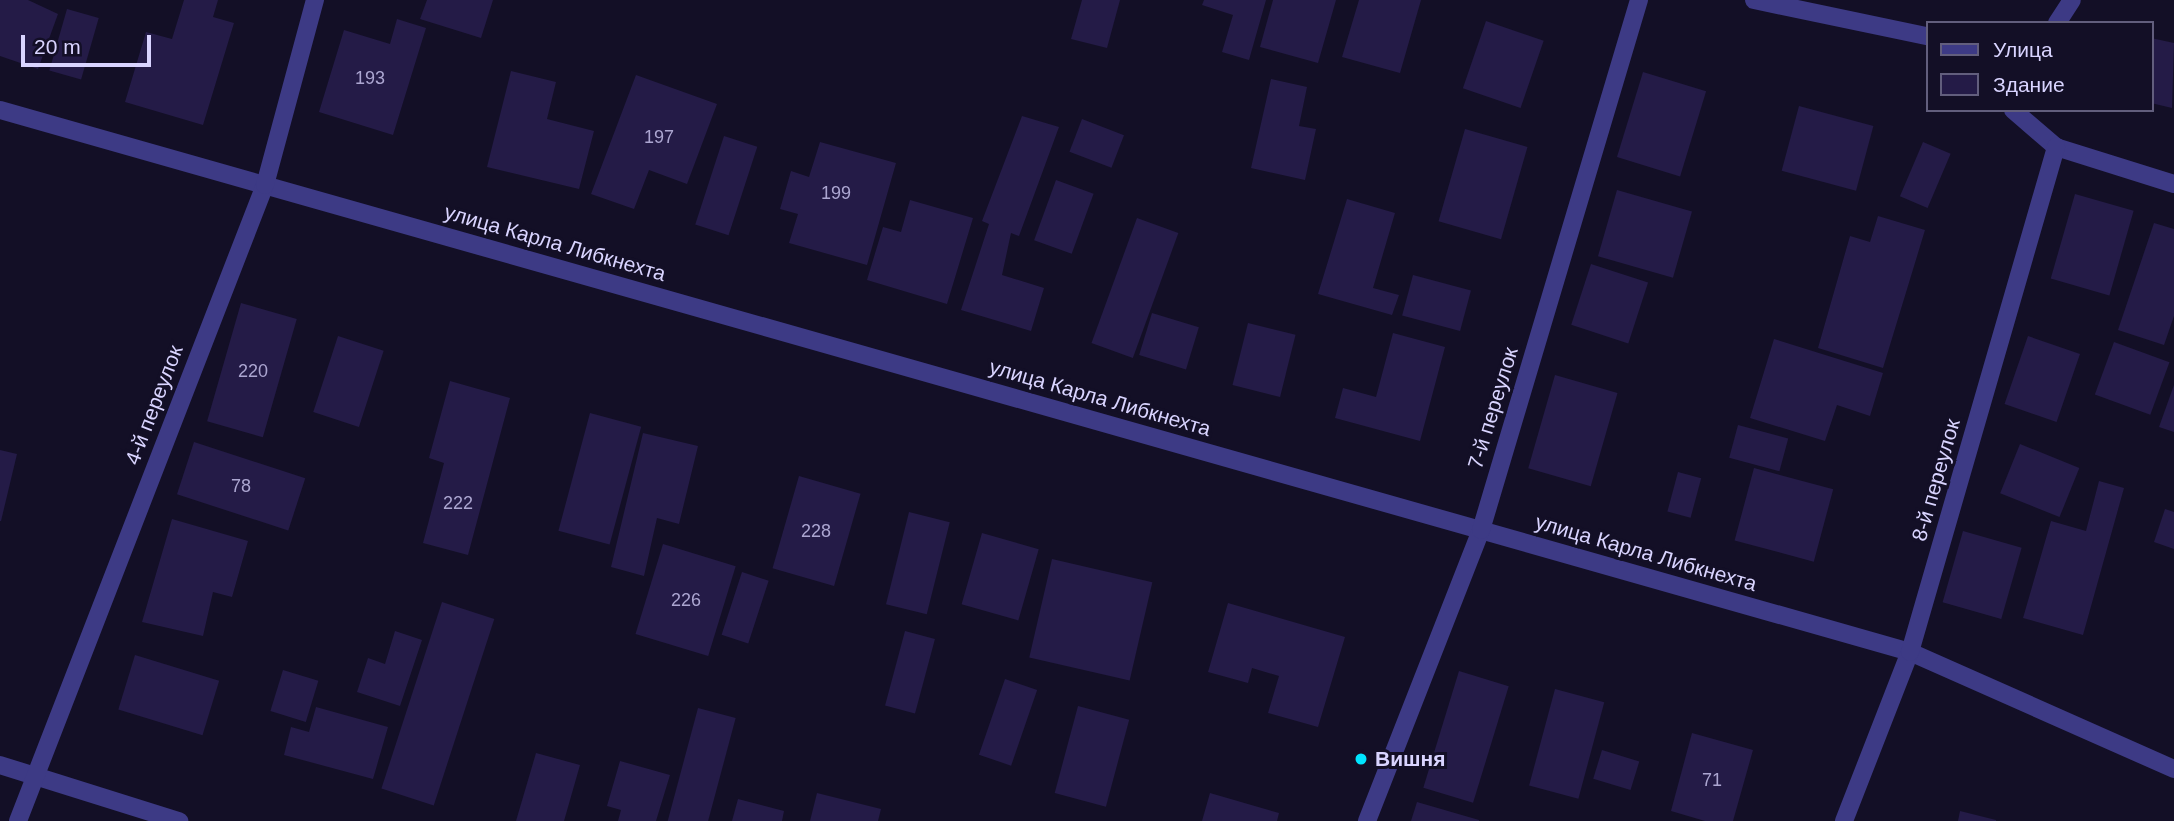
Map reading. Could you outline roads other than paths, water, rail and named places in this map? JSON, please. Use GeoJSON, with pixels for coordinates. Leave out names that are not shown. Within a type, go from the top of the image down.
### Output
{"type":"FeatureCollection","features":[{"type":"Feature","properties":{"kind":"street","name":"4-й переулок"},"geometry":{"type":"LineString","coordinates":[[18,821],[33,775],[265,185],[315,0]]}},
{"type":"Feature","properties":{"kind":"street","name":"7-й переулок"},"geometry":{"type":"LineString","coordinates":[[1367,821],[1481,530],[1639,0]]}},
{"type":"Feature","properties":{"kind":"street"},"geometry":{"type":"LineString","coordinates":[[1754,0],[1926,36]]}},
{"type":"Feature","properties":{"kind":"street"},"geometry":{"type":"LineString","coordinates":[[2058,21],[2072,0]]}},
{"type":"Feature","properties":{"kind":"street","name":"улица Карла Либкнехта"},"geometry":{"type":"LineString","coordinates":[[0,110],[1910,652],[2174,769]]}},
{"type":"Feature","properties":{"kind":"street"},"geometry":{"type":"LineString","coordinates":[[2017,112],[2056,147],[2174,184]]}},
{"type":"Feature","properties":{"kind":"street","name":"8-й переулок"},"geometry":{"type":"LineString","coordinates":[[1844,821],[1910,652],[2056,147]]}},
{"type":"Feature","properties":{"kind":"street"},"geometry":{"type":"LineString","coordinates":[[0,765],[179,821]]}},
{"type":"Feature","properties":{"kind":"place","name":"Вишня"},"geometry":{"type":"Point","coordinates":[1361,759]}}]}
